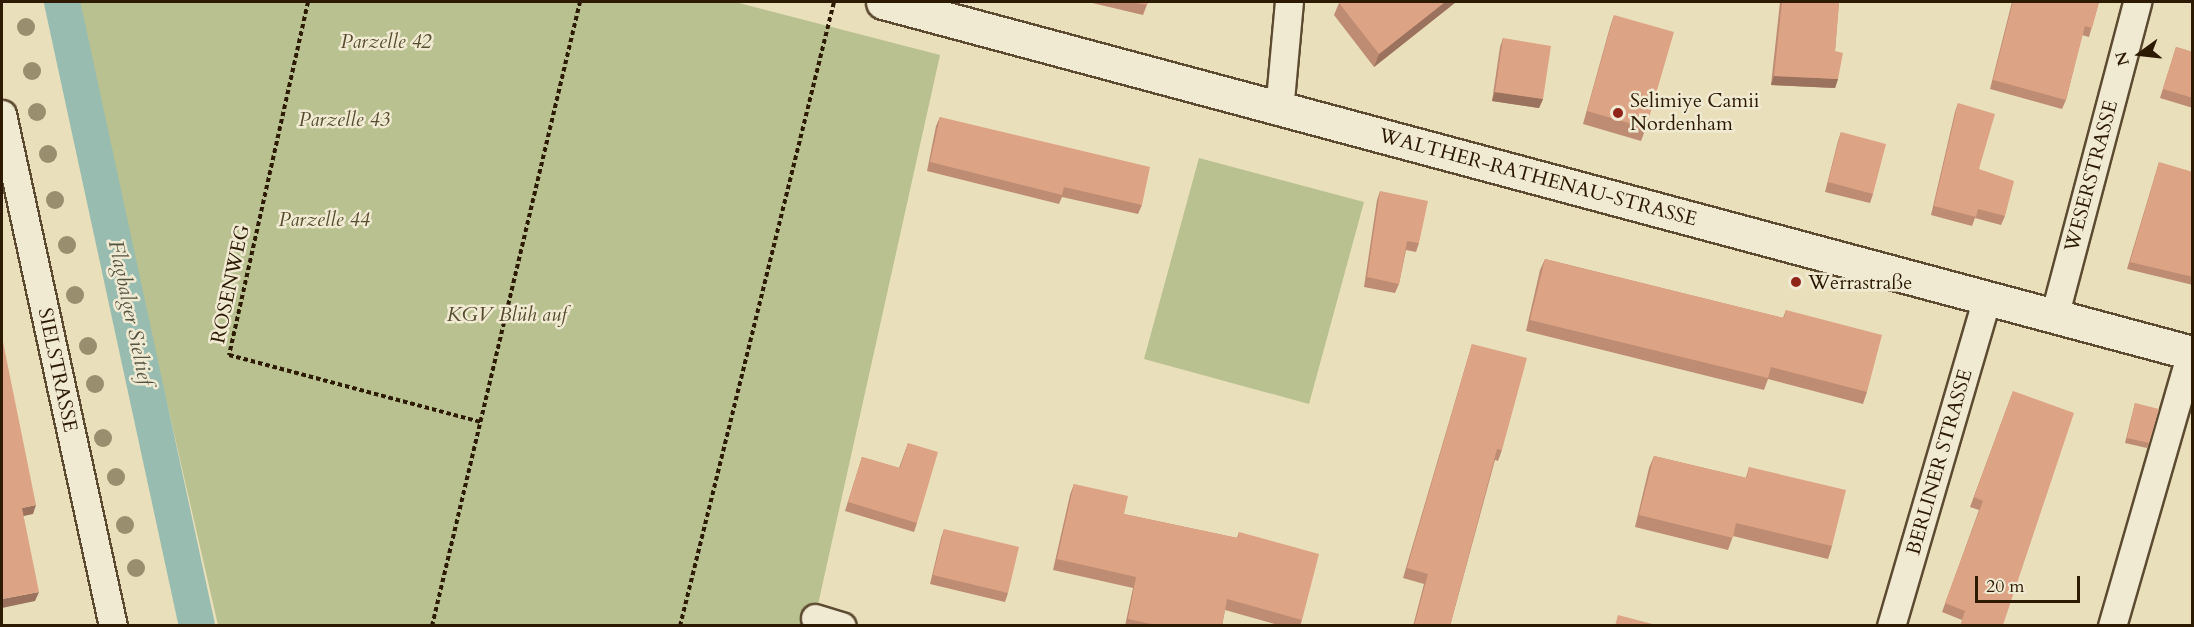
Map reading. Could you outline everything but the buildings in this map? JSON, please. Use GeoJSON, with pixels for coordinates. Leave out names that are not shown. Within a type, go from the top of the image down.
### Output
{"type":"FeatureCollection","features":[{"type":"Feature","properties":{"kind":"street","name":"WALTHER-RATHENAU-STRASSE"},"geometry":{"type":"LineString","coordinates":[[883,2],[1279,111],[2192,352]]}},
{"type":"Feature","properties":{"kind":"street"},"geometry":{"type":"LineString","coordinates":[[1279,111],[1288,2]]}},
{"type":"Feature","properties":{"kind":"street","name":"WESERSTRASSE"},"geometry":{"type":"LineString","coordinates":[[2054,317],[2137,2]]}},
{"type":"Feature","properties":{"kind":"street","name":"SIELSTRASSE"},"geometry":{"type":"LineString","coordinates":[[2,114],[113,626]]}},
{"type":"Feature","properties":{"kind":"street","name":"BERLINER STRASSE"},"geometry":{"type":"LineString","coordinates":[[1891,626],[1987,298]]}},
{"type":"Feature","properties":{"kind":"street"},"geometry":{"type":"LineString","coordinates":[[2112,626],[2192,352]]}},
{"type":"Feature","properties":{"kind":"street"},"geometry":{"type":"LineString","coordinates":[[815,618],[842,626]]}},
{"type":"Feature","properties":{"kind":"path","name":"ROSENWEG"},"geometry":{"type":"LineString","coordinates":[[308,2],[229,355],[480,422]]}},
{"type":"Feature","properties":{"kind":"path"},"geometry":{"type":"LineString","coordinates":[[432,626],[580,2]]}},
{"type":"Feature","properties":{"kind":"path"},"geometry":{"type":"LineString","coordinates":[[680,626],[834,2]]}},
{"type":"Feature","properties":{"kind":"green space","name":"KGV Blüh auf"},"geometry":{"type":"Polygon","coordinates":[[[75,2],[735,2],[940,55],[815,618],[838,625],[218,625],[75,2]]]}},
{"type":"Feature","properties":{"kind":"green space"},"geometry":{"type":"Polygon","coordinates":[[[1199,158],[1364,202],[1309,404],[1144,359],[1199,158]]]}},
{"type":"Feature","properties":{"kind":"waterway","name":"Flagbalger Sieltief"},"geometry":{"type":"LineString","coordinates":[[62,2],[197,626]]}},
{"type":"Feature","properties":{"kind":"place","name":"Selimiye Camii Nordenham"},"geometry":{"type":"Point","coordinates":[1618,113]}},
{"type":"Feature","properties":{"kind":"place","name":"Werrastraße"},"geometry":{"type":"Point","coordinates":[1796,282]}},
{"type":"Feature","properties":{"kind":"park label","name":"Parzelle 42"},"geometry":{"type":"Point","coordinates":[386,41]}},
{"type":"Feature","properties":{"kind":"park label","name":"Parzelle 43"},"geometry":{"type":"Point","coordinates":[344,119]}},
{"type":"Feature","properties":{"kind":"park label","name":"Parzelle 44"},"geometry":{"type":"Point","coordinates":[324,219]}}]}
